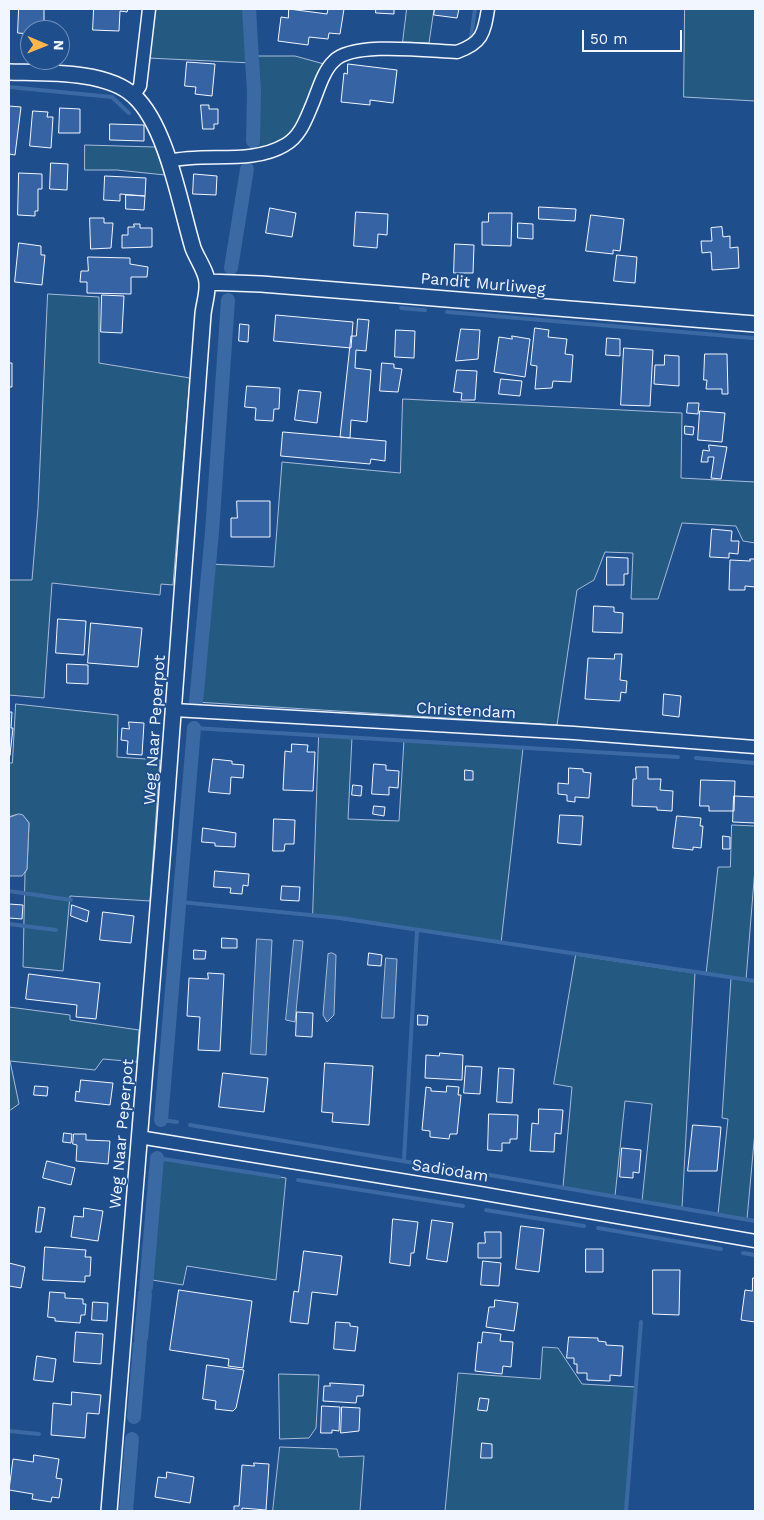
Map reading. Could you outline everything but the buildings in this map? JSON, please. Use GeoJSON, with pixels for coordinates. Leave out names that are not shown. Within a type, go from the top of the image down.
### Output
{"type":"FeatureCollection","features":[{"type":"Feature","properties":{"kind":"street"},"geometry":{"type":"LineString","coordinates":[[134,95],[140,86],[149,9]]}},
{"type":"Feature","properties":{"kind":"street"},"geometry":{"type":"LineString","coordinates":[[169,161],[187,157],[261,155],[285,145],[295,137],[303,125],[328,69],[342,55],[363,49],[457,52],[469,48],[479,40],[485,29],[488,9]]}},
{"type":"Feature","properties":{"kind":"street","name":"Weg Naar Peperpot"},"geometry":{"type":"LineString","coordinates":[[9,72],[61,74],[104,80],[134,95],[150,117],[169,161],[194,251],[207,282],[109,1511]]}},
{"type":"Feature","properties":{"kind":"street","name":"Pandit Murliweg"},"geometry":{"type":"LineString","coordinates":[[207,282],[261,284],[755,324]]}},
{"type":"Feature","properties":{"kind":"street","name":"Christendam"},"geometry":{"type":"LineString","coordinates":[[174,710],[574,733],[755,747]]}},
{"type":"Feature","properties":{"kind":"street","name":"Sadiodam"},"geometry":{"type":"LineString","coordinates":[[139,1137],[474,1192],[755,1241]]}},
{"type":"Feature","properties":{"kind":"shaded area"},"geometry":{"type":"Polygon","coordinates":[[[153,9],[249,9],[252,56],[295,56],[324,64],[294,130],[281,142],[251,151],[254,92],[252,63],[148,58],[153,9]]]}},
{"type":"Feature","properties":{"kind":"shaded area"},"geometry":{"type":"Polygon","coordinates":[[[407,9],[434,9],[429,43],[403,42],[407,9]]]}},
{"type":"Feature","properties":{"kind":"shaded area"},"geometry":{"type":"Polygon","coordinates":[[[685,9],[755,9],[755,101],[684,97],[685,9]]]}},
{"type":"Feature","properties":{"kind":"shaded area"},"geometry":{"type":"Polygon","coordinates":[[[85,145],[155,147],[165,175],[117,170],[85,170],[85,145]]]}},
{"type":"Feature","properties":{"kind":"shaded area"},"geometry":{"type":"Polygon","coordinates":[[[48,294],[99,297],[99,363],[190,378],[173,585],[161,584],[160,595],[52,583],[44,698],[9,695],[9,580],[32,580],[38,508],[48,294]]]}},
{"type":"Feature","properties":{"kind":"shaded area"},"geometry":{"type":"Polygon","coordinates":[[[403,399],[682,413],[681,478],[755,482],[755,543],[743,541],[736,526],[682,523],[658,599],[631,599],[633,553],[605,552],[594,580],[577,590],[557,725],[196,702],[209,564],[274,567],[282,462],[400,473],[403,399]]]}},
{"type":"Feature","properties":{"kind":"shaded area"},"geometry":{"type":"Polygon","coordinates":[[[16,704],[118,715],[117,757],[160,760],[150,901],[70,896],[63,971],[23,967],[25,873],[27,869],[29,823],[20,815],[9,817],[9,763],[12,763],[16,704]]]}},
{"type":"Feature","properties":{"kind":"shaded area"},"geometry":{"type":"Polygon","coordinates":[[[319,735],[352,737],[348,819],[399,821],[404,740],[523,748],[501,943],[313,915],[319,735]]]}},
{"type":"Feature","properties":{"kind":"shaded area"},"geometry":{"type":"Polygon","coordinates":[[[19,814],[23,815],[29,823],[27,869],[22,876],[9,876],[9,818],[19,814]]]}},
{"type":"Feature","properties":{"kind":"shaded area"},"geometry":{"type":"Polygon","coordinates":[[[732,825],[755,826],[755,868],[746,980],[755,981],[755,1131],[747,1219],[718,1214],[728,1119],[722,1118],[731,978],[706,974],[718,867],[730,867],[732,825]]]}},
{"type":"Feature","properties":{"kind":"shaded area"},"geometry":{"type":"Polygon","coordinates":[[[257,939],[272,940],[266,1055],[251,1054],[257,939]]]}},
{"type":"Feature","properties":{"kind":"shaded area"},"geometry":{"type":"Polygon","coordinates":[[[294,940],[303,941],[295,1022],[286,1020],[294,940]]]}},
{"type":"Feature","properties":{"kind":"shaded area"},"geometry":{"type":"Polygon","coordinates":[[[328,954],[336,955],[334,1015],[327,1022],[323,1015],[328,954]]]}},
{"type":"Feature","properties":{"kind":"shaded area"},"geometry":{"type":"Polygon","coordinates":[[[576,955],[695,973],[682,1208],[642,1201],[652,1104],[625,1101],[615,1196],[563,1187],[572,1087],[554,1084],[576,955]]]}},
{"type":"Feature","properties":{"kind":"shaded area"},"geometry":{"type":"Polygon","coordinates":[[[386,958],[397,959],[394,1018],[382,1018],[386,958]]]}},
{"type":"Feature","properties":{"kind":"shaded area"},"geometry":{"type":"Polygon","coordinates":[[[9,1007],[70,1015],[70,1020],[139,1030],[137,1062],[103,1059],[95,1070],[10,1061],[19,1104],[9,1111],[9,1007]]]}},
{"type":"Feature","properties":{"kind":"shaded area"},"geometry":{"type":"Polygon","coordinates":[[[159,1158],[286,1178],[276,1280],[187,1266],[183,1285],[146,1279],[159,1158]]]}},
{"type":"Feature","properties":{"kind":"shaded area"},"geometry":{"type":"Polygon","coordinates":[[[543,1347],[558,1348],[582,1384],[636,1387],[626,1511],[445,1511],[458,1373],[540,1379],[543,1347]]]}},
{"type":"Feature","properties":{"kind":"shaded area"},"geometry":{"type":"Polygon","coordinates":[[[279,1374],[319,1375],[316,1428],[309,1438],[280,1439],[279,1374]]]}},
{"type":"Feature","properties":{"kind":"shaded area"},"geometry":{"type":"Polygon","coordinates":[[[280,1447],[337,1449],[339,1457],[364,1456],[360,1511],[273,1511],[280,1447]]]}},
{"type":"Feature","properties":{"kind":"waterway"},"geometry":{"type":"LineString","coordinates":[[249,9],[254,92],[253,141]]}},
{"type":"Feature","properties":{"kind":"waterway"},"geometry":{"type":"LineString","coordinates":[[471,38],[475,9]]}},
{"type":"Feature","properties":{"kind":"waterway"},"geometry":{"type":"LineString","coordinates":[[9,87],[112,97],[129,113]]}},
{"type":"Feature","properties":{"kind":"waterway"},"geometry":{"type":"LineString","coordinates":[[231,268],[247,169]]}},
{"type":"Feature","properties":{"kind":"waterway"},"geometry":{"type":"LineString","coordinates":[[196,702],[212,532],[228,300]]}},
{"type":"Feature","properties":{"kind":"waterway"},"geometry":{"type":"LineString","coordinates":[[401,308],[425,310]]}},
{"type":"Feature","properties":{"kind":"waterway"},"geometry":{"type":"LineString","coordinates":[[447,312],[753,338]]}},
{"type":"Feature","properties":{"kind":"waterway"},"geometry":{"type":"LineString","coordinates":[[194,728],[678,757]]}},
{"type":"Feature","properties":{"kind":"waterway"},"geometry":{"type":"LineString","coordinates":[[161,1120],[194,728]]}},
{"type":"Feature","properties":{"kind":"waterway"},"geometry":{"type":"LineString","coordinates":[[696,758],[755,763]]}},
{"type":"Feature","properties":{"kind":"waterway"},"geometry":{"type":"LineString","coordinates":[[9,891],[71,900]]}},
{"type":"Feature","properties":{"kind":"waterway"},"geometry":{"type":"LineString","coordinates":[[180,902],[340,918],[755,981]]}},
{"type":"Feature","properties":{"kind":"waterway"},"geometry":{"type":"LineString","coordinates":[[9,924],[56,930]]}},
{"type":"Feature","properties":{"kind":"waterway"},"geometry":{"type":"LineString","coordinates":[[404,1160],[417,930]]}},
{"type":"Feature","properties":{"kind":"waterway"},"geometry":{"type":"LineString","coordinates":[[161,1120],[177,1122]]}},
{"type":"Feature","properties":{"kind":"waterway"},"geometry":{"type":"LineString","coordinates":[[190,1125],[432,1166]]}},
{"type":"Feature","properties":{"kind":"waterway"},"geometry":{"type":"LineString","coordinates":[[157,1158],[279,1177]]}},
{"type":"Feature","properties":{"kind":"waterway"},"geometry":{"type":"LineString","coordinates":[[146,1287],[157,1158]]}},
{"type":"Feature","properties":{"kind":"waterway"},"geometry":{"type":"LineString","coordinates":[[444,1167],[755,1221]]}},
{"type":"Feature","properties":{"kind":"waterway"},"geometry":{"type":"LineString","coordinates":[[298,1180],[463,1206]]}},
{"type":"Feature","properties":{"kind":"waterway"},"geometry":{"type":"LineString","coordinates":[[486,1210],[584,1226]]}},
{"type":"Feature","properties":{"kind":"waterway"},"geometry":{"type":"LineString","coordinates":[[598,1228],[721,1249]]}},
{"type":"Feature","properties":{"kind":"waterway"},"geometry":{"type":"LineString","coordinates":[[743,1253],[755,1255]]}},
{"type":"Feature","properties":{"kind":"waterway"},"geometry":{"type":"LineString","coordinates":[[141,1338],[145,1294]]}},
{"type":"Feature","properties":{"kind":"waterway"},"geometry":{"type":"LineString","coordinates":[[626,1511],[641,1322]]}},
{"type":"Feature","properties":{"kind":"waterway"},"geometry":{"type":"LineString","coordinates":[[134,1417],[140,1345]]}},
{"type":"Feature","properties":{"kind":"waterway"},"geometry":{"type":"LineString","coordinates":[[9,1431],[39,1434]]}},
{"type":"Feature","properties":{"kind":"waterway"},"geometry":{"type":"LineString","coordinates":[[126,1511],[132,1439]]}}]}
